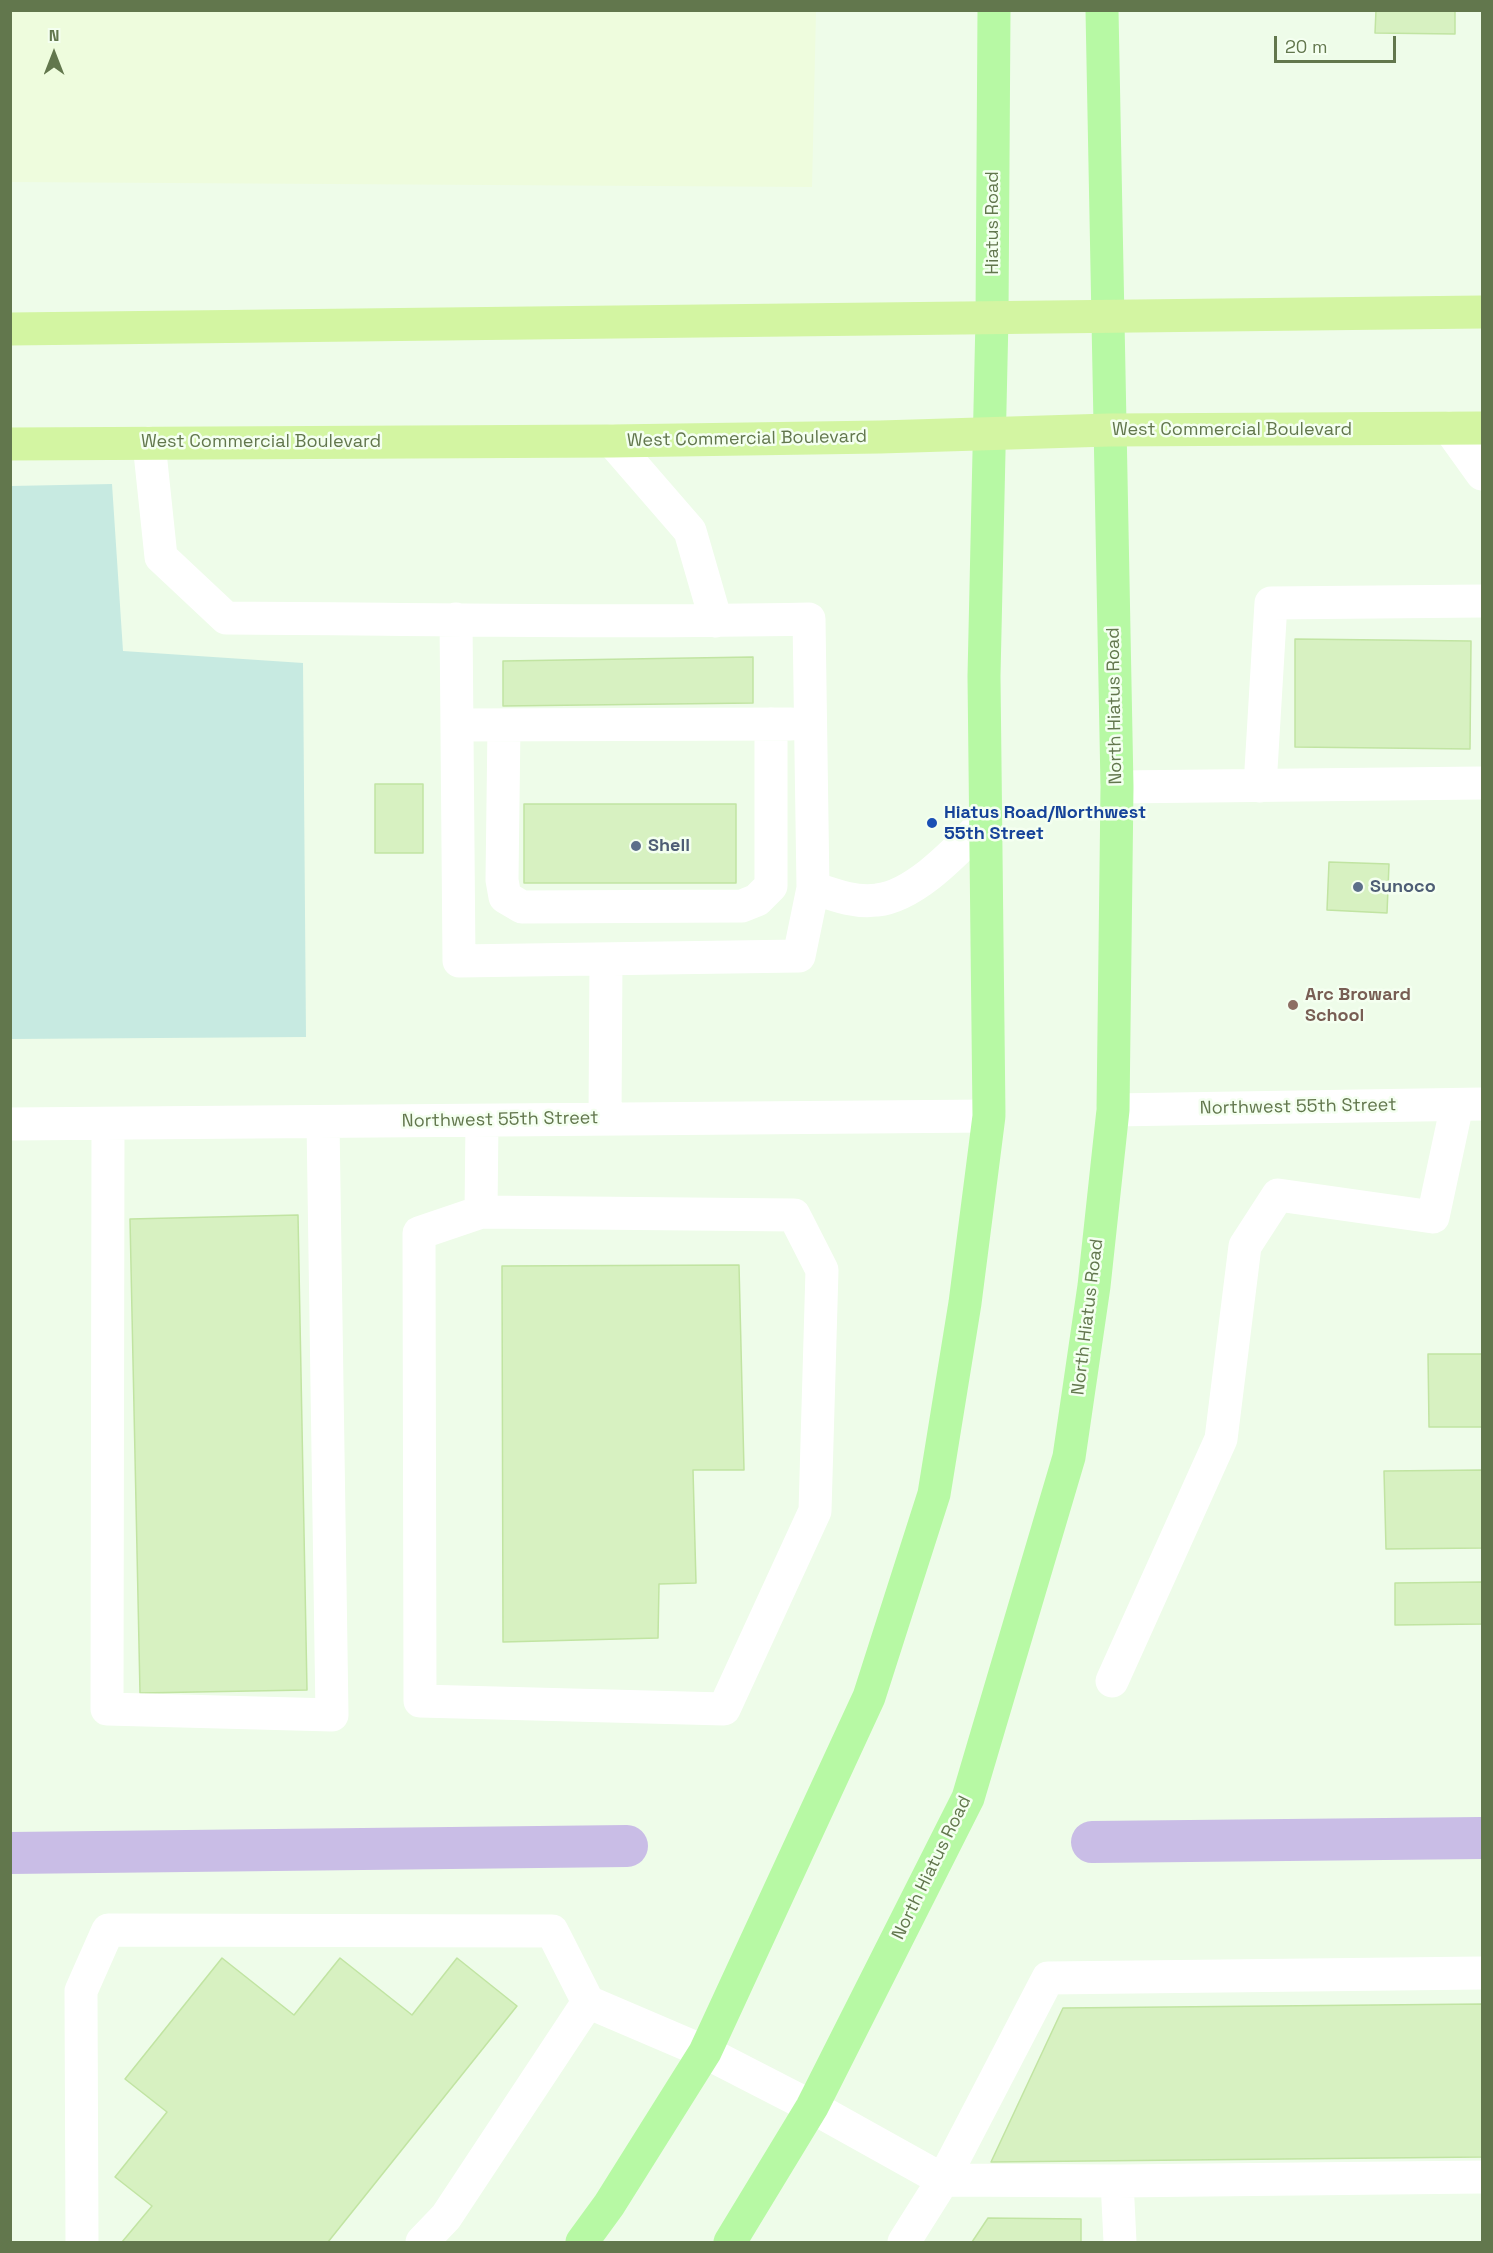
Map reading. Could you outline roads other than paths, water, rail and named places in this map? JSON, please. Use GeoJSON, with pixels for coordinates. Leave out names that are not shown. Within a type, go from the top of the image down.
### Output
{"type":"FeatureCollection","features":[{"type":"Feature","properties":{"kind":"highway"},"geometry":{"type":"LineString","coordinates":[[10,329],[1482,312]]}},
{"type":"Feature","properties":{"kind":"highway","name":"West Commercial Boulevard"},"geometry":{"type":"LineString","coordinates":[[10,444],[612,441],[989,435],[1109,430],[1482,428]]}},
{"type":"Feature","properties":{"kind":"main road","name":"Hiatus Road"},"geometry":{"type":"LineString","coordinates":[[989,435],[993,318],[994,10]]}},
{"type":"Feature","properties":{"kind":"main road"},"geometry":{"type":"LineString","coordinates":[[1102,10],[1108,316]]}},
{"type":"Feature","properties":{"kind":"main road","name":"North Hiatus Road"},"geometry":{"type":"LineString","coordinates":[[730,2242],[812,2108],[968,1798],[1069,1457],[1094,1286],[1113,1110],[1117,787],[1108,316]]}},
{"type":"Feature","properties":{"kind":"main road"},"geometry":{"type":"LineString","coordinates":[[582,2242],[609,2205],[705,2052],[869,1697],[934,1494],[965,1303],[989,1116],[984,675],[989,435]]}},
{"type":"Feature","properties":{"kind":"street"},"geometry":{"type":"LineString","coordinates":[[1449,428],[1482,474]]}},
{"type":"Feature","properties":{"kind":"street"},"geometry":{"type":"LineString","coordinates":[[612,441],[690,531],[716,621]]}},
{"type":"Feature","properties":{"kind":"street"},"geometry":{"type":"LineString","coordinates":[[149,442],[161,557],[226,618],[456,619],[716,621],[809,619],[813,888],[799,956],[459,961],[456,619]]}},
{"type":"Feature","properties":{"kind":"street"},"geometry":{"type":"LineString","coordinates":[[1260,786],[1271,603],[1482,601]]}},
{"type":"Feature","properties":{"kind":"street"},"geometry":{"type":"LineString","coordinates":[[504,725],[502,880],[505,897],[522,907],[742,906],[757,900],[771,886],[771,724]]}},
{"type":"Feature","properties":{"kind":"street"},"geometry":{"type":"LineString","coordinates":[[457,725],[811,724]]}},
{"type":"Feature","properties":{"kind":"street"},"geometry":{"type":"LineString","coordinates":[[1117,787],[1482,783]]}},
{"type":"Feature","properties":{"kind":"street"},"geometry":{"type":"LineString","coordinates":[[813,888],[845,898],[878,900],[912,888],[948,860],[985,822]]}},
{"type":"Feature","properties":{"kind":"street"},"geometry":{"type":"LineString","coordinates":[[605,1119],[606,960]]}},
{"type":"Feature","properties":{"kind":"street"},"geometry":{"type":"LineString","coordinates":[[1112,1680],[1221,1439],[1245,1246],[1278,1195],[1433,1217],[1470,1104]]}},
{"type":"Feature","properties":{"kind":"street","name":"Northwest 55th Street"},"geometry":{"type":"LineString","coordinates":[[1113,1110],[1470,1104]]}},
{"type":"Feature","properties":{"kind":"street","name":"Northwest 55th Street"},"geometry":{"type":"LineString","coordinates":[[10,1125],[989,1116]]}},
{"type":"Feature","properties":{"kind":"street"},"geometry":{"type":"LineString","coordinates":[[481,1212],[482,1121]]}},
{"type":"Feature","properties":{"kind":"street"},"geometry":{"type":"LineString","coordinates":[[108,1124],[107,1709],[332,1715],[323,1122]]}},
{"type":"Feature","properties":{"kind":"street"},"geometry":{"type":"LineString","coordinates":[[481,1212],[794,1215],[822,1270],[815,1511],[724,1709],[420,1701],[419,1233],[481,1212]]}},
{"type":"Feature","properties":{"kind":"street"},"geometry":{"type":"LineString","coordinates":[[82,2242],[81,1991],[108,1930],[552,1931],[588,2002],[705,2052],[943,2180],[1117,2181],[1482,2177]]}},
{"type":"Feature","properties":{"kind":"street"},"geometry":{"type":"LineString","coordinates":[[904,2242],[943,2180],[1048,1978],[1482,1973]]}},
{"type":"Feature","properties":{"kind":"street"},"geometry":{"type":"LineString","coordinates":[[422,2242],[446,2217],[588,2002]]}},
{"type":"Feature","properties":{"kind":"street"},"geometry":{"type":"LineString","coordinates":[[1117,2181],[1120,2242]]}},
{"type":"Feature","properties":{"kind":"waterway"},"geometry":{"type":"LineString","coordinates":[[1092,1842],[1482,1838]]}},
{"type":"Feature","properties":{"kind":"waterway"},"geometry":{"type":"LineString","coordinates":[[10,1853],[627,1846]]}},
{"type":"Feature","properties":{"kind":"place","name":"Hiatus Road/Northwest 55th Street"},"geometry":{"type":"Point","coordinates":[932,823]}},
{"type":"Feature","properties":{"kind":"place","name":"Shell"},"geometry":{"type":"Point","coordinates":[636,846]}},
{"type":"Feature","properties":{"kind":"place","name":"Sunoco"},"geometry":{"type":"Point","coordinates":[1358,887]}},
{"type":"Feature","properties":{"kind":"place","name":"Arc Broward School"},"geometry":{"type":"Point","coordinates":[1293,1005]}}]}
